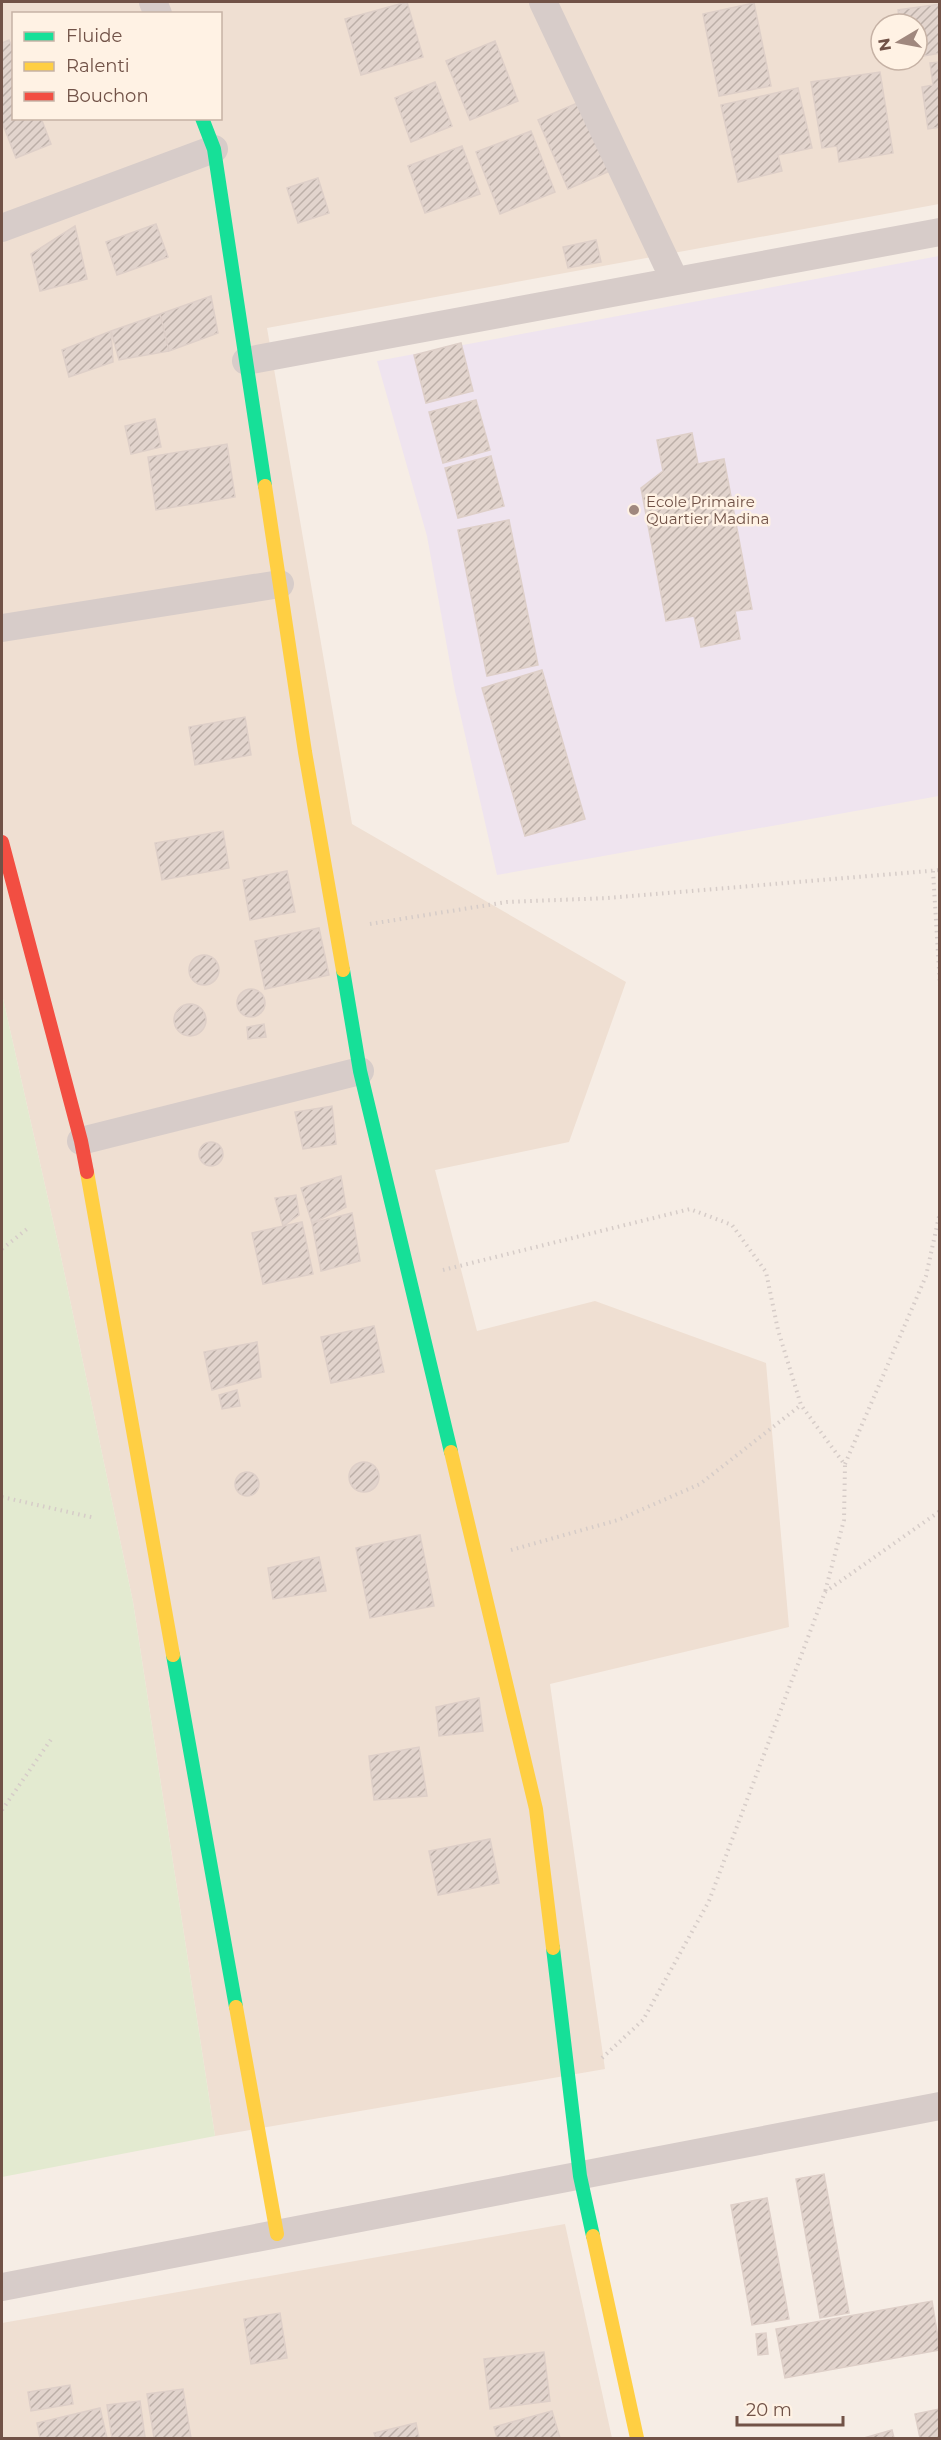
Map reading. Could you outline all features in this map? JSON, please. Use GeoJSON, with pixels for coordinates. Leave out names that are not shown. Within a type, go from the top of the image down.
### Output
{"type":"FeatureCollection","features":[{"type":"Feature","properties":{"kind":"street"},"geometry":{"type":"LineString","coordinates":[[543,2],[675,281]]}},
{"type":"Feature","properties":{"kind":"street"},"geometry":{"type":"LineString","coordinates":[[202,120],[214,149],[280,584],[360,1071],[536,1809],[580,2176],[637,2439]]}},
{"type":"Feature","properties":{"kind":"street"},"geometry":{"type":"LineString","coordinates":[[2,228],[214,149]]}},
{"type":"Feature","properties":{"kind":"street"},"geometry":{"type":"LineString","coordinates":[[246,361],[939,232]]}},
{"type":"Feature","properties":{"kind":"street"},"geometry":{"type":"LineString","coordinates":[[2,628],[280,584]]}},
{"type":"Feature","properties":{"kind":"street"},"geometry":{"type":"LineString","coordinates":[[2,842],[81,1141],[277,2234]]}},
{"type":"Feature","properties":{"kind":"street"},"geometry":{"type":"LineString","coordinates":[[81,1141],[360,1071]]}},
{"type":"Feature","properties":{"kind":"street"},"geometry":{"type":"LineString","coordinates":[[2,2287],[939,2106]]}},
{"type":"Feature","properties":{"kind":"path"},"geometry":{"type":"LineString","coordinates":[[336,930],[507,902],[608,898],[939,870]]}},
{"type":"Feature","properties":{"kind":"path"},"geometry":{"type":"LineString","coordinates":[[933,871],[939,986]]}},
{"type":"Feature","properties":{"kind":"path"},"geometry":{"type":"LineString","coordinates":[[409,1278],[690,1209],[732,1225],[766,1272],[778,1330],[801,1405],[845,1465]]}},
{"type":"Feature","properties":{"kind":"path"},"geometry":{"type":"LineString","coordinates":[[569,2089],[643,2020],[709,1901],[825,1592],[844,1520],[845,1465],[926,1276],[939,1212]]}},
{"type":"Feature","properties":{"kind":"path"},"geometry":{"type":"LineString","coordinates":[[2,1248],[27,1228]]}},
{"type":"Feature","properties":{"kind":"path"},"geometry":{"type":"LineString","coordinates":[[476,1560],[618,1520],[700,1484],[801,1405]]}},
{"type":"Feature","properties":{"kind":"path"},"geometry":{"type":"LineString","coordinates":[[2,1497],[95,1518]]}},
{"type":"Feature","properties":{"kind":"path"},"geometry":{"type":"LineString","coordinates":[[825,1592],[939,1511]]}},
{"type":"Feature","properties":{"kind":"path"},"geometry":{"type":"LineString","coordinates":[[2,1810],[52,1738]]}},
{"type":"Feature","properties":{"kind":"shaded area"},"geometry":{"type":"Polygon","coordinates":[[[2,2],[939,2],[939,204],[267,328],[352,824],[626,982],[569,1142],[435,1170],[477,1331],[595,1301],[766,1363],[789,1627],[550,1684],[605,2069],[215,2136],[133,1602],[60,1252],[2,994],[2,2]]]}},
{"type":"Feature","properties":{"kind":"shaded area"},"geometry":{"type":"Polygon","coordinates":[[[939,256],[939,796],[497,875],[455,691],[427,536],[377,361],[939,256]]]}},
{"type":"Feature","properties":{"kind":"shaded area"},"geometry":{"type":"Polygon","coordinates":[[[565,2224],[612,2438],[2,2438],[2,2323],[565,2224]]]}},
{"type":"Feature","properties":{"kind":"green space"},"geometry":{"type":"Polygon","coordinates":[[[2,994],[60,1252],[133,1602],[215,2136],[2,2177],[2,994]]]}},
{"type":"Feature","properties":{"kind":"building"},"geometry":{"type":"Polygon","coordinates":[[[407,2],[423,57],[361,75],[345,19],[407,2]]]}},
{"type":"Feature","properties":{"kind":"building"},"geometry":{"type":"Polygon","coordinates":[[[754,3],[771,86],[719,96],[703,14],[754,3]]]}},
{"type":"Feature","properties":{"kind":"building"},"geometry":{"type":"Polygon","coordinates":[[[940,4],[940,53],[929,55],[929,12],[898,12],[898,10],[940,4]]]}},
{"type":"Feature","properties":{"kind":"building"},"geometry":{"type":"Polygon","coordinates":[[[9,40],[12,47],[12,120],[42,120],[51,144],[16,158],[2,122],[2,43],[9,40]]]}},
{"type":"Feature","properties":{"kind":"building"},"geometry":{"type":"Polygon","coordinates":[[[495,41],[518,101],[470,120],[446,61],[495,41]]]}},
{"type":"Feature","properties":{"kind":"building"},"geometry":{"type":"Polygon","coordinates":[[[940,62],[940,127],[928,129],[922,87],[933,85],[930,63],[940,62]]]}},
{"type":"Feature","properties":{"kind":"building"},"geometry":{"type":"Polygon","coordinates":[[[880,72],[893,153],[839,162],[837,146],[822,148],[811,82],[880,72]]]}},
{"type":"Feature","properties":{"kind":"building"},"geometry":{"type":"Polygon","coordinates":[[[435,82],[452,126],[411,142],[395,98],[435,82]]]}},
{"type":"Feature","properties":{"kind":"building"},"geometry":{"type":"Polygon","coordinates":[[[798,88],[812,148],[778,155],[782,171],[738,182],[721,105],[798,88]]]}},
{"type":"Feature","properties":{"kind":"building"},"geometry":{"type":"Polygon","coordinates":[[[582,101],[612,170],[568,189],[538,120],[582,101]]]}},
{"type":"Feature","properties":{"kind":"building"},"geometry":{"type":"Polygon","coordinates":[[[531,131],[555,192],[500,214],[476,152],[531,131]]]}},
{"type":"Feature","properties":{"kind":"building"},"geometry":{"type":"Polygon","coordinates":[[[462,146],[480,194],[425,213],[408,166],[462,146]]]}},
{"type":"Feature","properties":{"kind":"building"},"geometry":{"type":"Polygon","coordinates":[[[318,178],[329,213],[298,223],[287,188],[318,178]]]}},
{"type":"Feature","properties":{"kind":"building"},"geometry":{"type":"Polygon","coordinates":[[[156,224],[168,257],[117,275],[106,242],[156,224]]]}},
{"type":"Feature","properties":{"kind":"building"},"geometry":{"type":"Polygon","coordinates":[[[75,226],[87,279],[40,291],[31,254],[75,226]]]}},
{"type":"Feature","properties":{"kind":"building"},"geometry":{"type":"Polygon","coordinates":[[[596,240],[601,262],[568,268],[563,247],[596,240]]]}},
{"type":"Feature","properties":{"kind":"building"},"geometry":{"type":"Polygon","coordinates":[[[211,296],[218,333],[169,351],[160,314],[211,296]]]}},
{"type":"Feature","properties":{"kind":"building"},"geometry":{"type":"Polygon","coordinates":[[[160,314],[169,351],[119,360],[111,331],[160,314]]]}},
{"type":"Feature","properties":{"kind":"building"},"geometry":{"type":"Polygon","coordinates":[[[111,331],[113,362],[69,377],[62,350],[111,331]]]}},
{"type":"Feature","properties":{"kind":"building"},"geometry":{"type":"Polygon","coordinates":[[[461,343],[473,391],[426,403],[414,355],[461,343]]]}},
{"type":"Feature","properties":{"kind":"building"},"geometry":{"type":"Polygon","coordinates":[[[476,400],[490,450],[443,463],[429,412],[476,400]]]}},
{"type":"Feature","properties":{"kind":"building"},"geometry":{"type":"Polygon","coordinates":[[[155,419],[161,447],[131,454],[125,426],[155,419]]]}},
{"type":"Feature","properties":{"kind":"building"},"geometry":{"type":"Polygon","coordinates":[[[692,433],[698,464],[724,459],[752,609],[735,611],[740,639],[701,647],[694,616],[666,621],[641,488],[663,471],[657,440],[692,433]]]}},
{"type":"Feature","properties":{"kind":"building"},"geometry":{"type":"Polygon","coordinates":[[[227,444],[235,497],[156,510],[148,457],[227,444]]]}},
{"type":"Feature","properties":{"kind":"building"},"geometry":{"type":"Polygon","coordinates":[[[491,456],[504,506],[458,518],[445,468],[491,456]]]}},
{"type":"Feature","properties":{"kind":"building"},"geometry":{"type":"Polygon","coordinates":[[[509,520],[538,665],[487,676],[458,530],[509,520]]]}},
{"type":"Feature","properties":{"kind":"building"},"geometry":{"type":"Polygon","coordinates":[[[542,670],[585,819],[525,836],[482,688],[542,670]]]}},
{"type":"Feature","properties":{"kind":"building"},"geometry":{"type":"Polygon","coordinates":[[[245,717],[251,755],[195,765],[189,727],[245,717]]]}},
{"type":"Feature","properties":{"kind":"building"},"geometry":{"type":"Polygon","coordinates":[[[223,831],[229,868],[162,880],[155,843],[223,831]]]}},
{"type":"Feature","properties":{"kind":"building"},"geometry":{"type":"Polygon","coordinates":[[[287,871],[295,912],[250,920],[243,880],[287,871]]]}},
{"type":"Feature","properties":{"kind":"building"},"geometry":{"type":"Polygon","coordinates":[[[319,928],[329,975],[265,989],[255,941],[319,928]]]}},
{"type":"Feature","properties":{"kind":"building"},"geometry":{"type":"Polygon","coordinates":[[[204,955],[215,959],[219,970],[215,981],[204,985],[193,981],[189,970],[193,959],[204,955]]]}},
{"type":"Feature","properties":{"kind":"building"},"geometry":{"type":"Polygon","coordinates":[[[251,989],[261,993],[265,1003],[261,1013],[251,1017],[241,1013],[237,1003],[241,993],[251,989]]]}},
{"type":"Feature","properties":{"kind":"building"},"geometry":{"type":"Polygon","coordinates":[[[190,1004],[201,1009],[206,1020],[201,1031],[190,1036],[179,1031],[174,1020],[179,1009],[190,1004]]]}},
{"type":"Feature","properties":{"kind":"building"},"geometry":{"type":"Polygon","coordinates":[[[264,1024],[266,1037],[248,1039],[247,1027],[264,1024]]]}},
{"type":"Feature","properties":{"kind":"building"},"geometry":{"type":"Polygon","coordinates":[[[332,1106],[336,1144],[303,1149],[295,1112],[332,1106]]]}},
{"type":"Feature","properties":{"kind":"building"},"geometry":{"type":"Polygon","coordinates":[[[211,1142],[220,1145],[223,1154],[220,1163],[211,1166],[202,1163],[199,1154],[202,1145],[211,1142]]]}},
{"type":"Feature","properties":{"kind":"building"},"geometry":{"type":"Polygon","coordinates":[[[341,1176],[346,1207],[312,1223],[301,1188],[341,1176]]]}},
{"type":"Feature","properties":{"kind":"building"},"geometry":{"type":"Polygon","coordinates":[[[296,1195],[299,1215],[283,1226],[275,1198],[296,1195]]]}},
{"type":"Feature","properties":{"kind":"building"},"geometry":{"type":"Polygon","coordinates":[[[352,1213],[360,1261],[321,1271],[312,1223],[352,1213]]]}},
{"type":"Feature","properties":{"kind":"building"},"geometry":{"type":"Polygon","coordinates":[[[302,1222],[313,1274],[263,1284],[252,1233],[302,1222]]]}},
{"type":"Feature","properties":{"kind":"building"},"geometry":{"type":"Polygon","coordinates":[[[374,1326],[384,1372],[331,1383],[321,1337],[374,1326]]]}},
{"type":"Feature","properties":{"kind":"building"},"geometry":{"type":"Polygon","coordinates":[[[257,1342],[261,1377],[212,1390],[204,1352],[257,1342]]]}},
{"type":"Feature","properties":{"kind":"building"},"geometry":{"type":"Polygon","coordinates":[[[237,1390],[240,1406],[222,1409],[219,1395],[237,1390]]]}},
{"type":"Feature","properties":{"kind":"building"},"geometry":{"type":"Polygon","coordinates":[[[364,1462],[374,1467],[379,1477],[374,1487],[364,1492],[354,1487],[349,1477],[354,1467],[364,1462]]]}},
{"type":"Feature","properties":{"kind":"building"},"geometry":{"type":"Polygon","coordinates":[[[247,1472],[256,1475],[259,1484],[256,1493],[247,1496],[238,1493],[235,1484],[238,1475],[247,1472]]]}},
{"type":"Feature","properties":{"kind":"building"},"geometry":{"type":"Polygon","coordinates":[[[420,1535],[434,1606],[370,1618],[356,1548],[420,1535]]]}},
{"type":"Feature","properties":{"kind":"building"},"geometry":{"type":"Polygon","coordinates":[[[319,1557],[326,1591],[273,1599],[268,1568],[319,1557]]]}},
{"type":"Feature","properties":{"kind":"building"},"geometry":{"type":"Polygon","coordinates":[[[479,1698],[483,1731],[439,1736],[436,1707],[479,1698]]]}},
{"type":"Feature","properties":{"kind":"building"},"geometry":{"type":"Polygon","coordinates":[[[419,1747],[427,1796],[374,1800],[369,1756],[419,1747]]]}},
{"type":"Feature","properties":{"kind":"building"},"geometry":{"type":"Polygon","coordinates":[[[490,1839],[499,1883],[438,1895],[429,1851],[490,1839]]]}},
{"type":"Feature","properties":{"kind":"building"},"geometry":{"type":"Polygon","coordinates":[[[824,2174],[849,2313],[820,2318],[796,2179],[824,2174]]]}},
{"type":"Feature","properties":{"kind":"building"},"geometry":{"type":"Polygon","coordinates":[[[767,2198],[789,2319],[752,2325],[731,2205],[767,2198]]]}},
{"type":"Feature","properties":{"kind":"building"},"geometry":{"type":"Polygon","coordinates":[[[932,2301],[940,2350],[785,2378],[776,2329],[932,2301]]]}},
{"type":"Feature","properties":{"kind":"building"},"geometry":{"type":"Polygon","coordinates":[[[280,2313],[287,2358],[251,2364],[244,2319],[280,2313]]]}},
{"type":"Feature","properties":{"kind":"building"},"geometry":{"type":"Polygon","coordinates":[[[766,2333],[768,2354],[758,2355],[756,2334],[766,2333]]]}},
{"type":"Feature","properties":{"kind":"building"},"geometry":{"type":"Polygon","coordinates":[[[544,2352],[550,2401],[490,2409],[484,2359],[544,2352]]]}},
{"type":"Feature","properties":{"kind":"building"},"geometry":{"type":"Polygon","coordinates":[[[70,2385],[73,2404],[31,2411],[28,2392],[70,2385]]]}},
{"type":"Feature","properties":{"kind":"building"},"geometry":{"type":"Polygon","coordinates":[[[183,2389],[191,2438],[154,2438],[147,2394],[183,2389]]]}},
{"type":"Feature","properties":{"kind":"building"},"geometry":{"type":"Polygon","coordinates":[[[140,2401],[145,2437],[112,2438],[107,2405],[140,2401]]]}},
{"type":"Feature","properties":{"kind":"building"},"geometry":{"type":"Polygon","coordinates":[[[100,2408],[107,2438],[40,2438],[37,2423],[100,2408]]]}},
{"type":"Feature","properties":{"kind":"building"},"geometry":{"type":"Polygon","coordinates":[[[940,2409],[940,2438],[920,2438],[915,2414],[940,2409]]]}},
{"type":"Feature","properties":{"kind":"building"},"geometry":{"type":"Polygon","coordinates":[[[552,2411],[560,2438],[497,2438],[494,2427],[552,2411]]]}},
{"type":"Feature","properties":{"kind":"building"},"geometry":{"type":"Polygon","coordinates":[[[416,2423],[419,2438],[376,2438],[374,2433],[416,2423]]]}},
{"type":"Feature","properties":{"kind":"building"},"geometry":{"type":"Polygon","coordinates":[[[892,2430],[894,2438],[864,2438],[892,2430]]]}},
{"type":"Feature","properties":{"kind":"traffic: fast"},"geometry":{"type":"LineString","coordinates":[[203,120],[214,149],[265,486]]}},
{"type":"Feature","properties":{"kind":"traffic: fast"},"geometry":{"type":"LineString","coordinates":[[343,970],[360,1071],[451,1452]]}},
{"type":"Feature","properties":{"kind":"traffic: fast"},"geometry":{"type":"LineString","coordinates":[[173,1655],[236,2007]]}},
{"type":"Feature","properties":{"kind":"traffic: fast"},"geometry":{"type":"LineString","coordinates":[[553,1948],[580,2176],[593,2236]]}},
{"type":"Feature","properties":{"kind":"traffic: slow"},"geometry":{"type":"LineString","coordinates":[[265,486],[305,752],[343,970]]}},
{"type":"Feature","properties":{"kind":"traffic: slow"},"geometry":{"type":"LineString","coordinates":[[87,1172],[173,1655]]}},
{"type":"Feature","properties":{"kind":"traffic: slow"},"geometry":{"type":"LineString","coordinates":[[451,1452],[536,1809],[553,1948]]}},
{"type":"Feature","properties":{"kind":"traffic: slow"},"geometry":{"type":"LineString","coordinates":[[236,2007],[277,2234]]}},
{"type":"Feature","properties":{"kind":"traffic: slow"},"geometry":{"type":"LineString","coordinates":[[593,2236],[637,2438]]}},
{"type":"Feature","properties":{"kind":"traffic: jam"},"geometry":{"type":"LineString","coordinates":[[2,842],[81,1141],[87,1172]]}},
{"type":"Feature","properties":{"kind":"place","name":"Ecole Primaire Quartier Madina"},"geometry":{"type":"Point","coordinates":[634,510]}}]}
